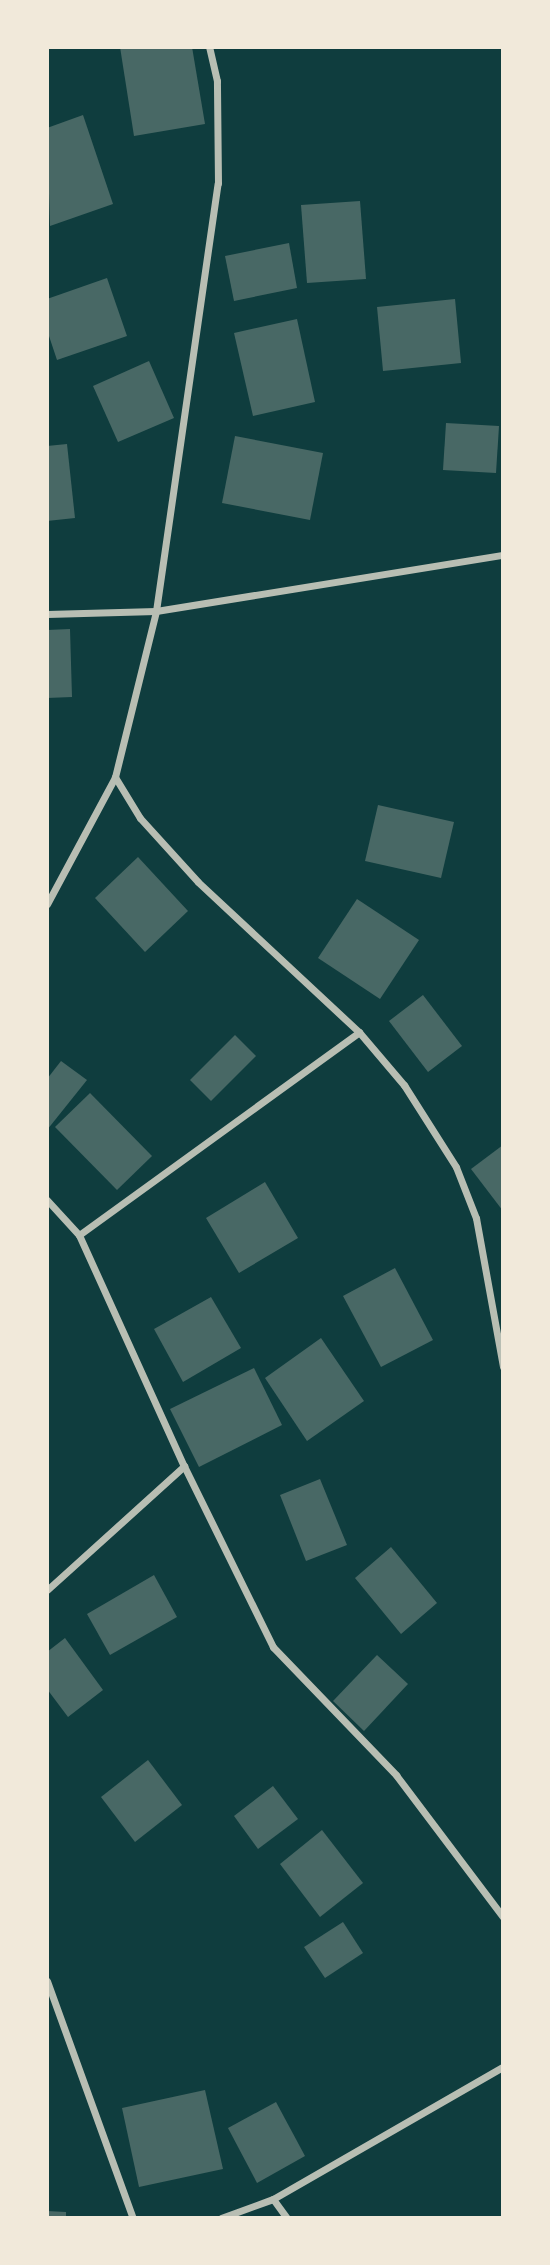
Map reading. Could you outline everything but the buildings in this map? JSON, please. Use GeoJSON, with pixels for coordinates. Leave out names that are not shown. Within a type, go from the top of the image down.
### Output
{"type":"FeatureCollection","features":[{"type":"Feature","properties":{"kind":"street"},"geometry":{"type":"LineString","coordinates":[[47,904],[115,777],[140,693],[156,611],[218,183],[217,81],[209,47]]}},
{"type":"Feature","properties":{"kind":"street"},"geometry":{"type":"LineString","coordinates":[[47,614],[156,611],[503,555]]}},
{"type":"Feature","properties":{"kind":"street"},"geometry":{"type":"LineString","coordinates":[[115,777],[140,818],[198,882],[359,1032],[404,1085],[456,1167],[479,1232],[503,1367]]}},
{"type":"Feature","properties":{"kind":"street"},"geometry":{"type":"LineString","coordinates":[[79,1235],[359,1032]]}},
{"type":"Feature","properties":{"kind":"street"},"geometry":{"type":"LineString","coordinates":[[47,1200],[79,1235],[184,1466],[273,1647],[396,1775],[503,1917]]}},
{"type":"Feature","properties":{"kind":"street"},"geometry":{"type":"LineString","coordinates":[[47,1590],[184,1466]]}},
{"type":"Feature","properties":{"kind":"street"},"geometry":{"type":"LineString","coordinates":[[47,1980],[133,2218]]}},
{"type":"Feature","properties":{"kind":"street"},"geometry":{"type":"LineString","coordinates":[[221,2218],[273,2199],[503,2067]]}},
{"type":"Feature","properties":{"kind":"street"},"geometry":{"type":"LineString","coordinates":[[273,2199],[287,2218]]}}]}
